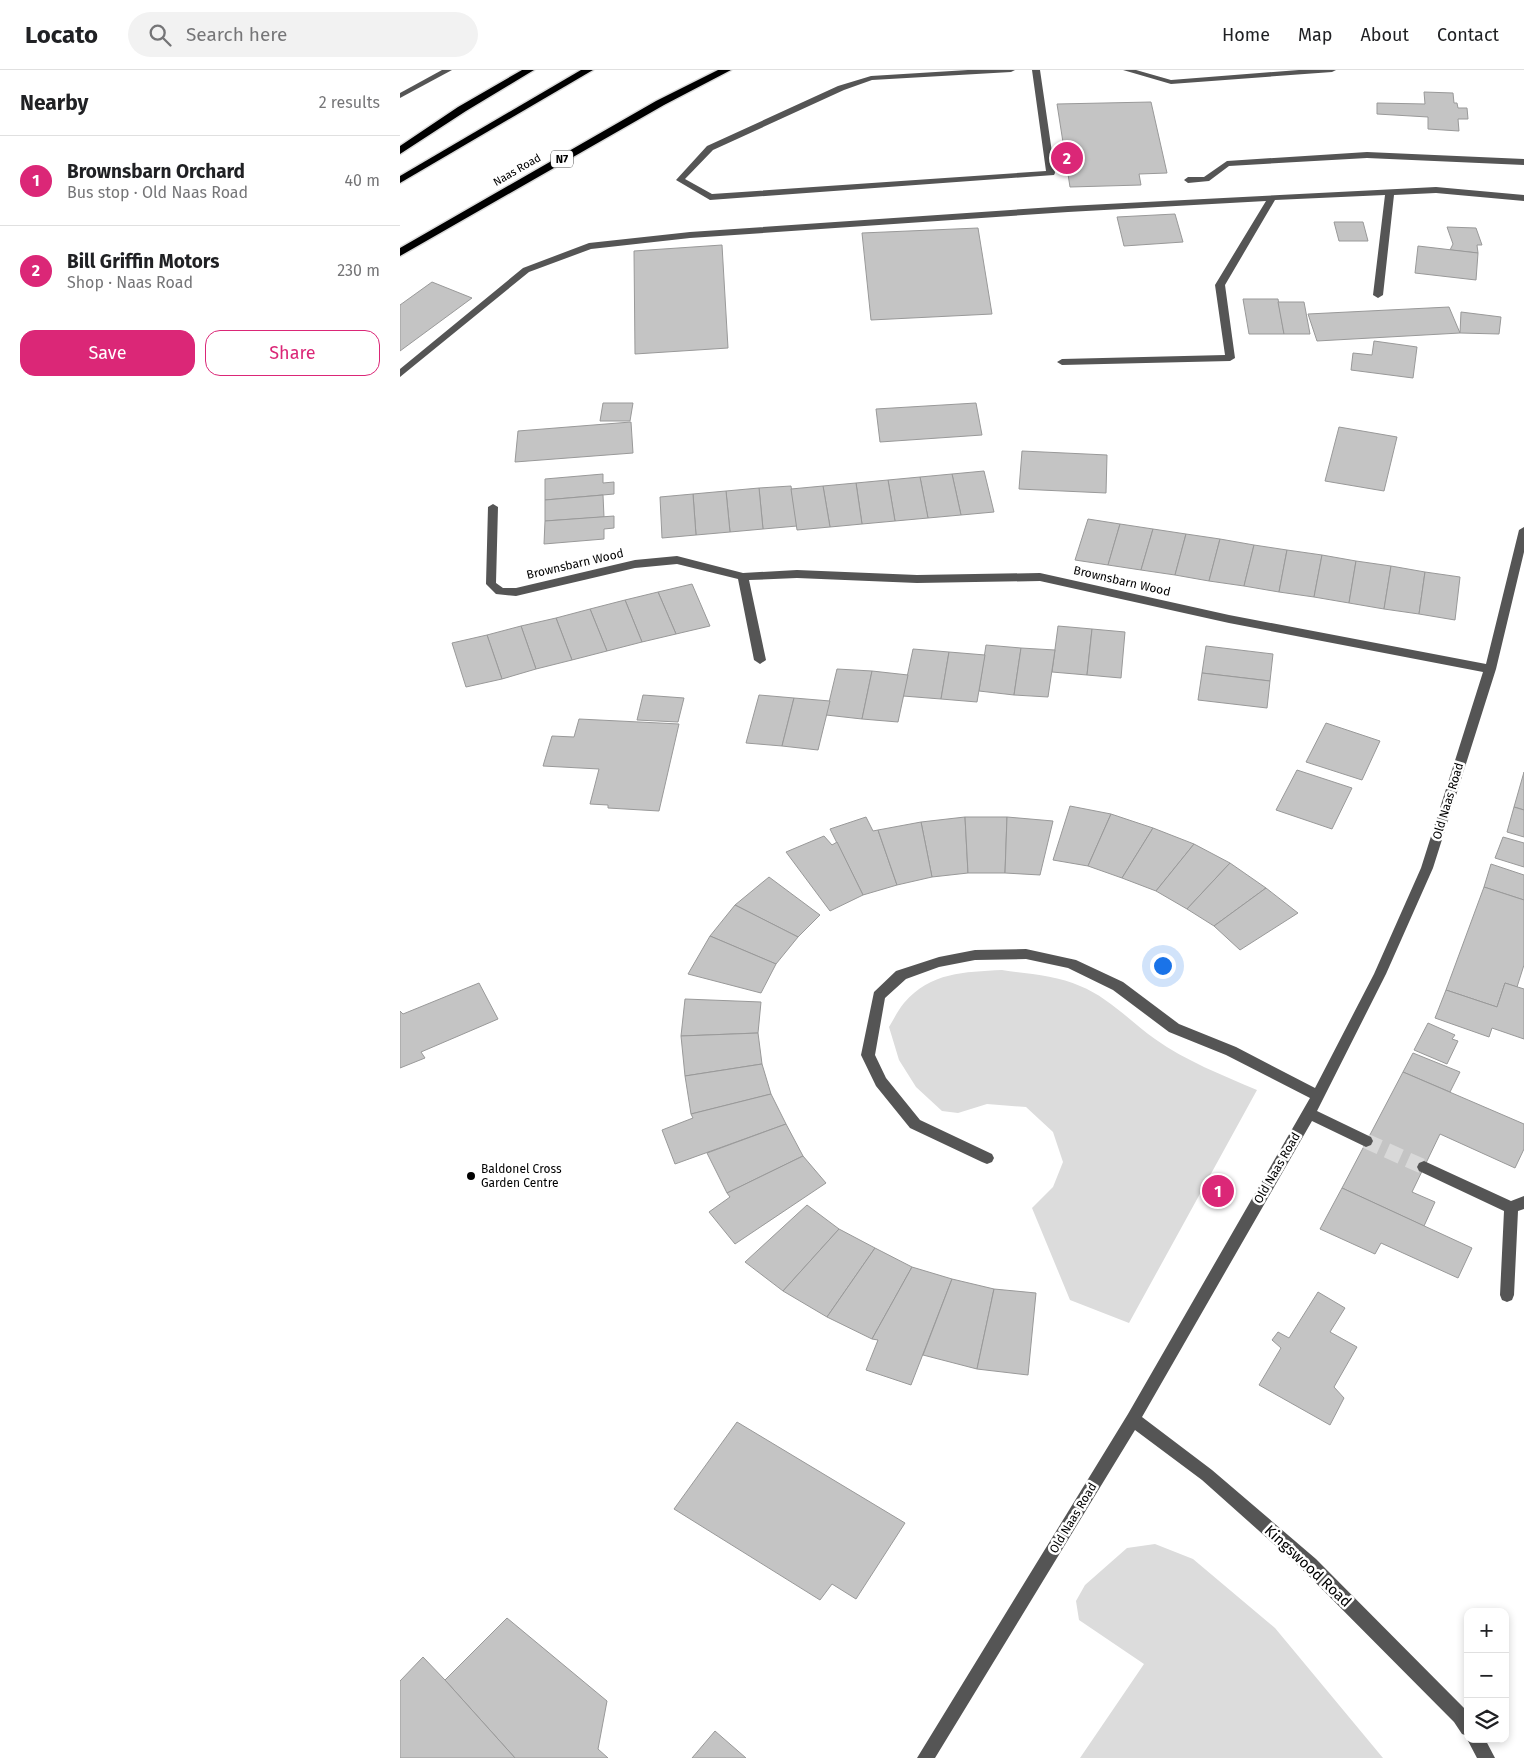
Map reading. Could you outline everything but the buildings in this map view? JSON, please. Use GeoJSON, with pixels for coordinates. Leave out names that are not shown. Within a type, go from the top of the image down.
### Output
{"type":"FeatureCollection","features":[{"type":"Feature","properties":{"kind":"highway"},"geometry":{"type":"LineString","coordinates":[[400,151],[462,109],[529,70]]}},
{"type":"Feature","properties":{"kind":"highway"},"geometry":{"type":"LineString","coordinates":[[400,180],[588,70]]}},
{"type":"Feature","properties":{"kind":"highway","name":"Naas Road"},"geometry":{"type":"LineString","coordinates":[[400,252],[660,103],[726,70]]}},
{"type":"Feature","properties":{"kind":"street"},"geometry":{"type":"LineString","coordinates":[[400,96],[448,70]]}},
{"type":"Feature","properties":{"kind":"street"},"geometry":{"type":"LineString","coordinates":[[1011,70],[871,78],[848,86],[710,148],[680,180],[710,197],[1051,174],[1036,70]]}},
{"type":"Feature","properties":{"kind":"street"},"geometry":{"type":"LineString","coordinates":[[1127,70],[1171,82],[1332,70]]}},
{"type":"Feature","properties":{"kind":"street"},"geometry":{"type":"LineString","coordinates":[[1188,180],[1206,179],[1227,164],[1367,155],[1524,162]]}},
{"type":"Feature","properties":{"kind":"street"},"geometry":{"type":"LineString","coordinates":[[400,374],[526,270],[590,246],[690,235],[1068,209],[1272,198],[1436,190],[1524,198]]}},
{"type":"Feature","properties":{"kind":"street"},"geometry":{"type":"LineString","coordinates":[[1378,295],[1390,192]]}},
{"type":"Feature","properties":{"kind":"street"},"geometry":{"type":"LineString","coordinates":[[1062,362],[1230,358],[1220,285],[1272,198]]}},
{"type":"Feature","properties":{"kind":"street","name":"Brownsbarn Wood"},"geometry":{"type":"LineString","coordinates":[[493,507],[491,584],[500,591],[516,592],[635,564],[677,560],[743,577],[796,574],[917,579],[1040,577],[1228,619],[1490,670]]}},
{"type":"Feature","properties":{"kind":"street","name":"Old Naas Road"},"geometry":{"type":"LineString","coordinates":[[925,1758],[1133,1419],[1309,1113],[1380,974],[1427,868],[1479,699],[1490,670],[1524,530]]}},
{"type":"Feature","properties":{"kind":"street"},"geometry":{"type":"LineString","coordinates":[[743,577],[760,660]]}},
{"type":"Feature","properties":{"kind":"street"},"geometry":{"type":"LineString","coordinates":[[987,1158],[915,1124],[881,1082],[868,1055],[878,996],[901,976],[939,962],[975,955],[1026,954],[1071,964],[1118,986],[1174,1028],[1231,1051],[1318,1096]]}},
{"type":"Feature","properties":{"kind":"street"},"geometry":{"type":"LineString","coordinates":[[1309,1113],[1366,1141]]}},
{"type":"Feature","properties":{"kind":"street"},"geometry":{"type":"LineString","coordinates":[[1424,1167],[1517,1205],[1507,1295]]}},
{"type":"Feature","properties":{"kind":"street","name":"Kingswood Road"},"geometry":{"type":"LineString","coordinates":[[1133,1419],[1207,1476],[1310,1565],[1464,1722]]}},
{"type":"Feature","properties":{"kind":"street"},"geometry":{"type":"LineString","coordinates":[[1478,1743],[1487,1758]]}},
{"type":"Feature","properties":{"kind":"shaded area"},"geometry":{"type":"Polygon","coordinates":[[[1002,970],[1042,975],[1071,982],[1110,1003],[1146,1032],[1179,1054],[1257,1090],[1129,1323],[1070,1300],[1032,1208],[1053,1187],[1063,1162],[1053,1132],[1026,1107],[987,1104],[958,1113],[942,1111],[916,1087],[899,1060],[889,1027],[902,1006],[914,993],[937,979],[961,973],[1002,970]]]}},
{"type":"Feature","properties":{"kind":"shaded area"},"geometry":{"type":"Polygon","coordinates":[[[1155,1544],[1193,1559],[1275,1628],[1383,1758],[1080,1758],[1144,1664],[1079,1620],[1076,1601],[1085,1585],[1127,1548],[1155,1544]]]}},
{"type":"Feature","properties":{"kind":"tunnel"},"geometry":{"type":"LineString","coordinates":[[1366,1141],[1424,1167]]}},
{"type":"Feature","properties":{"kind":"place","name":"Bill Griffin Motors"},"geometry":{"type":"Point","coordinates":[1067,158]}},
{"type":"Feature","properties":{"kind":"place","name":"Baldonel Cross Garden Centre"},"geometry":{"type":"Point","coordinates":[471,1176]}},
{"type":"Feature","properties":{"kind":"place","name":"Brownsbarn Orchard"},"geometry":{"type":"Point","coordinates":[1218,1191]}}]}
